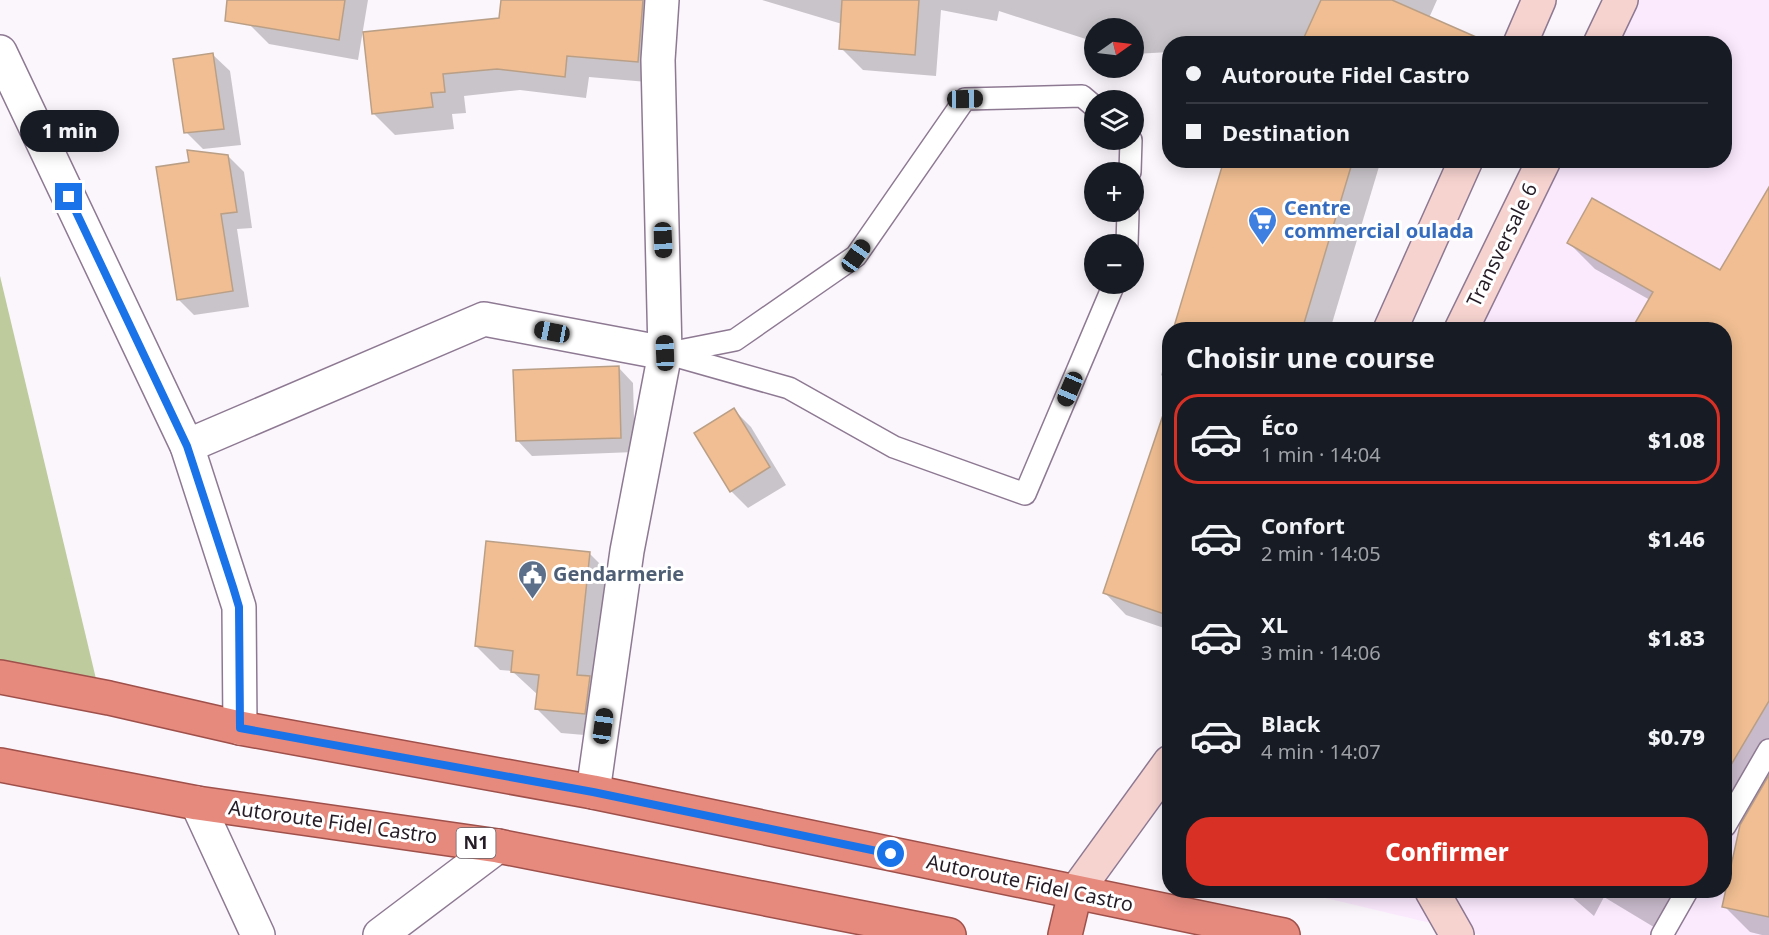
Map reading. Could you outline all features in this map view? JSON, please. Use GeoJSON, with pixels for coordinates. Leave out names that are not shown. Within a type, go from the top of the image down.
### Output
{"type":"FeatureCollection","features":[{"type":"Feature","properties":{"kind":"highway","name":"Autoroute Fidel Castro"},"geometry":{"type":"LineString","coordinates":[[0,677],[109,698],[240,728],[593,792],[1283,935]]}},
{"type":"Feature","properties":{"kind":"highway","name":"Autoroute Fidel Castro"},"geometry":{"type":"LineString","coordinates":[[0,765],[198,803],[498,846],[949,935]]}},
{"type":"Feature","properties":{"kind":"highway"},"geometry":{"type":"LineString","coordinates":[[1065,935],[1075,893]]}},
{"type":"Feature","properties":{"kind":"main road"},"geometry":{"type":"LineString","coordinates":[[1523,36],[1539,0]]}},
{"type":"Feature","properties":{"kind":"main road"},"geometry":{"type":"LineString","coordinates":[[1604,36],[1621,0]]}},
{"type":"Feature","properties":{"kind":"main road"},"geometry":{"type":"LineString","coordinates":[[1394,322],[1463,168]]}},
{"type":"Feature","properties":{"kind":"main road","name":"Transversale 6"},"geometry":{"type":"LineString","coordinates":[[1465,322],[1540,168]]}},
{"type":"Feature","properties":{"kind":"main road"},"geometry":{"type":"LineString","coordinates":[[1075,893],[1162,773]]}},
{"type":"Feature","properties":{"kind":"main road"},"geometry":{"type":"LineString","coordinates":[[1436,898],[1457,935]]}},
{"type":"Feature","properties":{"kind":"street"},"geometry":{"type":"LineString","coordinates":[[593,792],[627,550],[665,353],[658,60],[662,0]]}},
{"type":"Feature","properties":{"kind":"street"},"geometry":{"type":"LineString","coordinates":[[0,52],[187,446],[239,607],[240,728]]}},
{"type":"Feature","properties":{"kind":"street"},"geometry":{"type":"LineString","coordinates":[[187,446],[484,319],[665,353]]}},
{"type":"Feature","properties":{"kind":"street"},"geometry":{"type":"LineString","coordinates":[[198,803],[258,935]]}},
{"type":"Feature","properties":{"kind":"street"},"geometry":{"type":"LineString","coordinates":[[380,935],[498,846]]}},
{"type":"Feature","properties":{"kind":"lane"},"geometry":{"type":"LineString","coordinates":[[665,353],[735,340],[856,256],[965,99],[1084,98]]}},
{"type":"Feature","properties":{"kind":"lane"},"geometry":{"type":"LineString","coordinates":[[665,353],[789,388],[894,447],[1025,494],[1110,294]]}},
{"type":"Feature","properties":{"kind":"lane"},"geometry":{"type":"LineString","coordinates":[[1732,814],[1769,750]]}},
{"type":"Feature","properties":{"kind":"lane"},"geometry":{"type":"LineString","coordinates":[[1662,935],[1683,898]]}},
{"type":"Feature","properties":{"kind":"shaded area"},"geometry":{"type":"Polygon","coordinates":[[[1610,0],[1769,0],[1769,935],[1481,935],[1325,898],[1732,898],[1732,322],[1449,322],[1524,168],[1732,168],[1732,36],[1592,36],[1610,0]]]}},
{"type":"Feature","properties":{"kind":"green space"},"geometry":{"type":"Polygon","coordinates":[[[0,276],[102,704],[0,680],[0,276]]]}},
{"type":"Feature","properties":{"kind":"building"},"geometry":{"type":"Polygon","coordinates":[[[227,0],[345,0],[339,40],[225,21],[227,0]]]}},
{"type":"Feature","properties":{"kind":"building"},"geometry":{"type":"Polygon","coordinates":[[[501,0],[643,0],[638,62],[567,56],[565,77],[497,69],[443,74],[445,92],[431,93],[433,107],[372,114],[363,32],[499,18],[501,0]]]}},
{"type":"Feature","properties":{"kind":"building"},"geometry":{"type":"Polygon","coordinates":[[[842,0],[919,0],[915,55],[839,49],[842,0]]]}},
{"type":"Feature","properties":{"kind":"building"},"geometry":{"type":"Polygon","coordinates":[[[1321,0],[1392,0],[1474,36],[1305,36],[1321,0]]]}},
{"type":"Feature","properties":{"kind":"building"},"geometry":{"type":"Polygon","coordinates":[[[213,53],[224,129],[184,133],[173,59],[213,53]]]}},
{"type":"Feature","properties":{"kind":"building"},"geometry":{"type":"Polygon","coordinates":[[[187,150],[228,155],[237,212],[221,214],[233,291],[177,300],[156,167],[189,162],[187,150]]]}},
{"type":"Feature","properties":{"kind":"building","name":"Centre commercial oulada"},"geometry":{"type":"Polygon","coordinates":[[[1222,168],[1351,168],[1304,322],[1175,322],[1222,168]]]}},
{"type":"Feature","properties":{"kind":"building"},"geometry":{"type":"Polygon","coordinates":[[[1769,187],[1769,701],[1732,763],[1732,322],[1636,322],[1653,292],[1567,243],[1592,198],[1720,270],[1769,187]]]}},
{"type":"Feature","properties":{"kind":"building"},"geometry":{"type":"Polygon","coordinates":[[[619,366],[621,438],[516,441],[513,370],[619,366]]]}},
{"type":"Feature","properties":{"kind":"building"},"geometry":{"type":"Polygon","coordinates":[[[734,408],[770,467],[730,492],[694,433],[734,408]]]}},
{"type":"Feature","properties":{"kind":"building"},"geometry":{"type":"Polygon","coordinates":[[[1162,418],[1162,613],[1103,593],[1162,418]]]}},
{"type":"Feature","properties":{"kind":"building","name":"Gendarmerie"},"geometry":{"type":"Polygon","coordinates":[[[486,541],[590,552],[577,675],[590,676],[585,714],[535,709],[539,675],[511,672],[513,651],[475,646],[486,541]]]}},
{"type":"Feature","properties":{"kind":"building"},"geometry":{"type":"Polygon","coordinates":[[[1769,775],[1769,917],[1722,907],[1724,898],[1732,898],[1732,861],[1740,825],[1769,775]]]}},
{"type":"Feature","properties":{"kind":"place","name":"Centre commercial oulada"},"geometry":{"type":"Point","coordinates":[1263,246]}},
{"type":"Feature","properties":{"kind":"place","name":"Gendarmerie"},"geometry":{"type":"Point","coordinates":[532,600]}},
{"type":"Feature","properties":{"kind":"route"},"geometry":{"type":"LineString","coordinates":[[69,197],[187,446],[233,587],[239,607],[240,728],[593,792],[891,854]]}}]}
